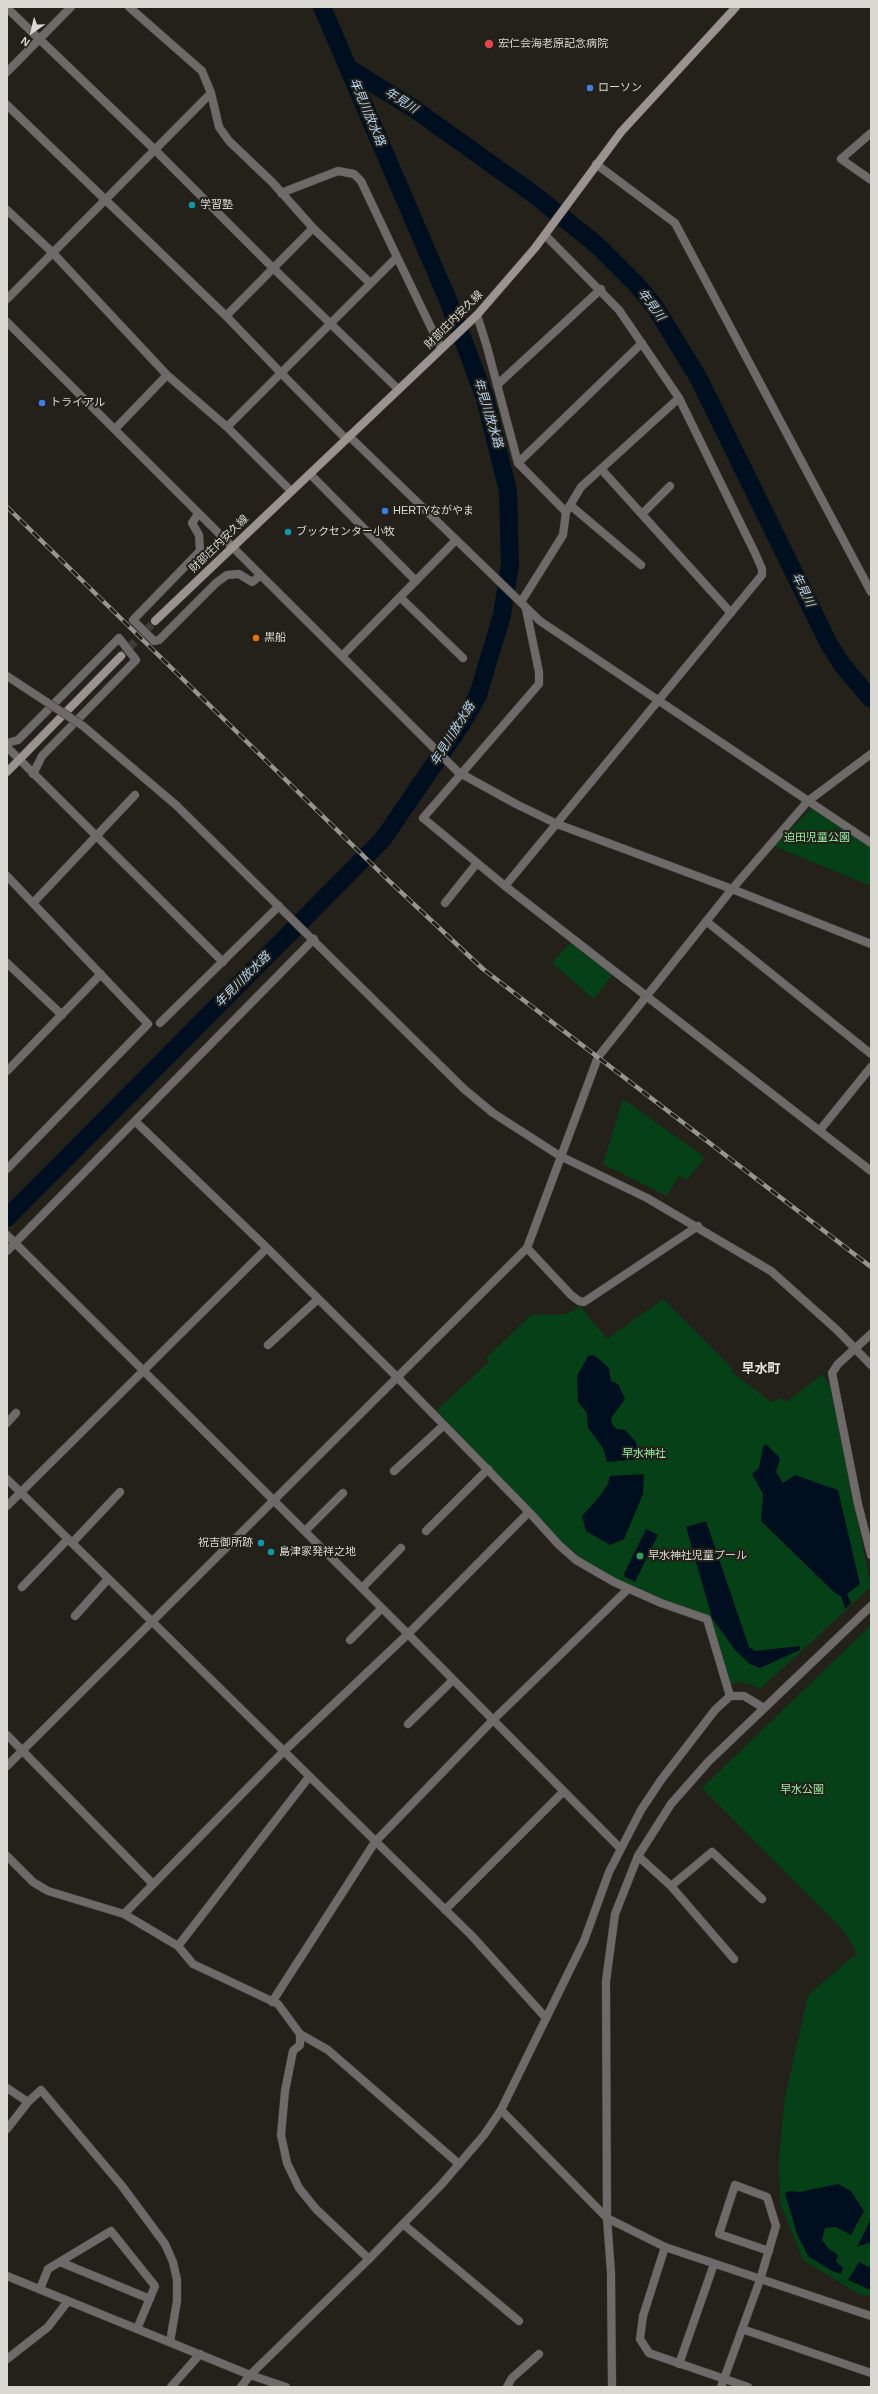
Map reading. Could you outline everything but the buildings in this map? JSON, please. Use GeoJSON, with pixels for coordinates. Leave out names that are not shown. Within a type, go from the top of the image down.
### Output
{"type":"FeatureCollection","features":[{"type":"Feature","properties":{"kind":"main road","name":"財部庄内安久線"},"geometry":{"type":"LineString","coordinates":[[155,621],[231,547],[474,318],[547,231],[621,132],[736,7]]}},
{"type":"Feature","properties":{"kind":"main road"},"geometry":{"type":"LineString","coordinates":[[7,772],[121,656]]}},
{"type":"Feature","properties":{"kind":"street"},"geometry":{"type":"LineString","coordinates":[[7,72],[71,7]]}},
{"type":"Feature","properties":{"kind":"street"},"geometry":{"type":"LineString","coordinates":[[129,7],[202,71],[211,93],[219,127],[229,141],[282,193],[313,228],[370,283]]}},
{"type":"Feature","properties":{"kind":"street"},"geometry":{"type":"LineString","coordinates":[[7,8],[38,40],[154,149],[273,268],[398,389]]}},
{"type":"Feature","properties":{"kind":"street"},"geometry":{"type":"LineString","coordinates":[[7,299],[211,93]]}},
{"type":"Feature","properties":{"kind":"street"},"geometry":{"type":"LineString","coordinates":[[7,105],[106,198],[226,316],[281,374],[521,602],[526,610],[539,672],[539,684],[423,818],[505,886],[871,1171]]}},
{"type":"Feature","properties":{"kind":"street"},"geometry":{"type":"LineString","coordinates":[[871,133],[841,159],[871,180]]}},
{"type":"Feature","properties":{"kind":"street"},"geometry":{"type":"LineString","coordinates":[[596,164],[675,224],[871,592]]}},
{"type":"Feature","properties":{"kind":"street"},"geometry":{"type":"LineString","coordinates":[[282,193],[338,171],[354,174],[361,181],[397,257],[443,347]]}},
{"type":"Feature","properties":{"kind":"street"},"geometry":{"type":"LineString","coordinates":[[7,210],[52,252],[167,375],[227,427],[291,491]]}},
{"type":"Feature","properties":{"kind":"street"},"geometry":{"type":"LineString","coordinates":[[226,316],[313,228]]}},
{"type":"Feature","properties":{"kind":"street"},"geometry":{"type":"LineString","coordinates":[[505,886],[760,579],[762,569],[678,398],[619,310],[547,231]]}},
{"type":"Feature","properties":{"kind":"street"},"geometry":{"type":"LineString","coordinates":[[227,427],[397,257]]}},
{"type":"Feature","properties":{"kind":"street"},"geometry":{"type":"LineString","coordinates":[[497,385],[601,289]]}},
{"type":"Feature","properties":{"kind":"street"},"geometry":{"type":"LineString","coordinates":[[474,318],[497,385],[518,463],[568,508],[641,565]]}},
{"type":"Feature","properties":{"kind":"street"},"geometry":{"type":"LineString","coordinates":[[7,322],[260,576],[461,773],[516,804],[557,824],[732,889],[871,944]]}},
{"type":"Feature","properties":{"kind":"street"},"geometry":{"type":"LineString","coordinates":[[518,463],[642,343]]}},
{"type":"Feature","properties":{"kind":"street"},"geometry":{"type":"LineString","coordinates":[[115,429],[167,375]]}},
{"type":"Feature","properties":{"kind":"street"},"geometry":{"type":"LineString","coordinates":[[521,602],[563,534],[568,508],[581,487],[678,398]]}},
{"type":"Feature","properties":{"kind":"street"},"geometry":{"type":"LineString","coordinates":[[601,469],[731,613]]}},
{"type":"Feature","properties":{"kind":"street"},"geometry":{"type":"LineString","coordinates":[[310,474],[416,581]]}},
{"type":"Feature","properties":{"kind":"street"},"geometry":{"type":"LineString","coordinates":[[642,514],[670,486]]}},
{"type":"Feature","properties":{"kind":"street"},"geometry":{"type":"LineString","coordinates":[[198,514],[192,523],[199,535],[200,551],[133,620],[154,641],[159,640],[216,583],[227,575],[239,574],[252,582],[260,576]]}},
{"type":"Feature","properties":{"kind":"street"},"geometry":{"type":"LineString","coordinates":[[342,656],[456,540]]}},
{"type":"Feature","properties":{"kind":"street"},"geometry":{"type":"LineString","coordinates":[[400,597],[463,658]]}},
{"type":"Feature","properties":{"kind":"street"},"geometry":{"type":"LineString","coordinates":[[526,610],[871,843]]}},
{"type":"Feature","properties":{"kind":"street"},"geometry":{"type":"LineString","coordinates":[[7,743],[18,740],[119,638],[136,660],[42,756],[33,774]]}},
{"type":"Feature","properties":{"kind":"street"},"geometry":{"type":"LineString","coordinates":[[7,676],[82,726],[176,805],[464,1089],[493,1113],[560,1156],[647,1198],[698,1226],[771,1271],[855,1348],[871,1365]]}},
{"type":"Feature","properties":{"kind":"street"},"geometry":{"type":"LineString","coordinates":[[7,747],[223,962]]}},
{"type":"Feature","properties":{"kind":"street"},"geometry":{"type":"LineString","coordinates":[[7,1766],[150,1621],[527,1248],[598,1057],[732,889],[808,801],[871,754]]}},
{"type":"Feature","properties":{"kind":"street"},"geometry":{"type":"LineString","coordinates":[[32,903],[135,794]]}},
{"type":"Feature","properties":{"kind":"street"},"geometry":{"type":"LineString","coordinates":[[445,902],[477,863]]}},
{"type":"Feature","properties":{"kind":"street"},"geometry":{"type":"LineString","coordinates":[[7,1169],[148,1024],[8,879]]}},
{"type":"Feature","properties":{"kind":"street"},"geometry":{"type":"LineString","coordinates":[[160,1023],[223,962],[282,909]]}},
{"type":"Feature","properties":{"kind":"street"},"geometry":{"type":"LineString","coordinates":[[706,922],[871,1054]]}},
{"type":"Feature","properties":{"kind":"street"},"geometry":{"type":"LineString","coordinates":[[7,1251],[314,940]]}},
{"type":"Feature","properties":{"kind":"street"},"geometry":{"type":"LineString","coordinates":[[8,966],[62,1015]]}},
{"type":"Feature","properties":{"kind":"street"},"geometry":{"type":"LineString","coordinates":[[7,1071],[101,974]]}},
{"type":"Feature","properties":{"kind":"street"},"geometry":{"type":"LineString","coordinates":[[820,1130],[871,1067]]}},
{"type":"Feature","properties":{"kind":"street"},"geometry":{"type":"LineString","coordinates":[[136,1122],[267,1248],[396,1376],[488,1469],[559,1545],[576,1560],[628,1589],[707,1620],[730,1696]]}},
{"type":"Feature","properties":{"kind":"street"},"geometry":{"type":"LineString","coordinates":[[527,1248],[571,1294],[579,1301],[584,1302],[698,1226]]}},
{"type":"Feature","properties":{"kind":"street"},"geometry":{"type":"LineString","coordinates":[[7,1235],[305,1531],[620,1848]]}},
{"type":"Feature","properties":{"kind":"street"},"geometry":{"type":"LineString","coordinates":[[7,1506],[267,1248]]}},
{"type":"Feature","properties":{"kind":"street"},"geometry":{"type":"LineString","coordinates":[[268,1344],[318,1299]]}},
{"type":"Feature","properties":{"kind":"street"},"geometry":{"type":"LineString","coordinates":[[871,1334],[834,1368],[832,1380],[858,1504],[871,1554]]}},
{"type":"Feature","properties":{"kind":"street"},"geometry":{"type":"LineString","coordinates":[[7,1423],[16,1413]]}},
{"type":"Feature","properties":{"kind":"street"},"geometry":{"type":"LineString","coordinates":[[394,1471],[444,1425]]}},
{"type":"Feature","properties":{"kind":"street"},"geometry":{"type":"LineString","coordinates":[[426,1531],[488,1469]]}},
{"type":"Feature","properties":{"kind":"street"},"geometry":{"type":"LineString","coordinates":[[7,1479],[309,1778],[472,1936],[546,2018]]}},
{"type":"Feature","properties":{"kind":"street"},"geometry":{"type":"LineString","coordinates":[[22,1587],[120,1492]]}},
{"type":"Feature","properties":{"kind":"street"},"geometry":{"type":"LineString","coordinates":[[305,1531],[343,1493]]}},
{"type":"Feature","properties":{"kind":"street"},"geometry":{"type":"LineString","coordinates":[[124,1914],[283,1752],[408,1634],[529,1512]]}},
{"type":"Feature","properties":{"kind":"street"},"geometry":{"type":"LineString","coordinates":[[362,1588],[401,1548]]}},
{"type":"Feature","properties":{"kind":"street"},"geometry":{"type":"LineString","coordinates":[[75,1616],[108,1579]]}},
{"type":"Feature","properties":{"kind":"street"},"geometry":{"type":"LineString","coordinates":[[272,2002],[375,1842],[493,1720],[628,1589]]}},
{"type":"Feature","properties":{"kind":"street"},"geometry":{"type":"LineString","coordinates":[[612,2387],[611,2273],[607,2218],[606,1981],[615,1914],[638,1856],[654,1827],[690,1781],[871,1606]]}},
{"type":"Feature","properties":{"kind":"street"},"geometry":{"type":"LineString","coordinates":[[350,1640],[382,1608]]}},
{"type":"Feature","properties":{"kind":"street"},"geometry":{"type":"LineString","coordinates":[[408,1724],[454,1680]]}},
{"type":"Feature","properties":{"kind":"street"},"geometry":{"type":"LineString","coordinates":[[241,2387],[250,2374],[403,2224],[484,2135],[501,2110],[584,1940],[609,1872],[620,1848],[641,1810],[661,1780],[715,1710],[730,1696],[744,1696],[764,1708]]}},
{"type":"Feature","properties":{"kind":"street"},"geometry":{"type":"LineString","coordinates":[[7,1735],[153,1884]]}},
{"type":"Feature","properties":{"kind":"street"},"geometry":{"type":"LineString","coordinates":[[178,1946],[309,1778]]}},
{"type":"Feature","properties":{"kind":"street"},"geometry":{"type":"LineString","coordinates":[[445,1910],[563,1792]]}},
{"type":"Feature","properties":{"kind":"street"},"geometry":{"type":"LineString","coordinates":[[671,1886],[712,1852],[762,1899]]}},
{"type":"Feature","properties":{"kind":"street"},"geometry":{"type":"LineString","coordinates":[[7,1856],[33,1882],[48,1891],[124,1914],[178,1946],[193,1964],[278,2004],[300,2034],[328,2050],[459,2164]]}},
{"type":"Feature","properties":{"kind":"street"},"geometry":{"type":"LineString","coordinates":[[638,1856],[671,1886],[734,1959]]}},
{"type":"Feature","properties":{"kind":"street"},"geometry":{"type":"LineString","coordinates":[[300,2034],[300,2045],[293,2051],[285,2091],[281,2134],[287,2163],[299,2188],[316,2209],[369,2259]]}},
{"type":"Feature","properties":{"kind":"street"},"geometry":{"type":"LineString","coordinates":[[7,2088],[28,2102]]}},
{"type":"Feature","properties":{"kind":"street"},"geometry":{"type":"LineString","coordinates":[[7,2129],[28,2102],[41,2090],[122,2186],[165,2244],[174,2262],[177,2280],[177,2302],[170,2342]]}},
{"type":"Feature","properties":{"kind":"street"},"geometry":{"type":"LineString","coordinates":[[501,2110],[607,2218],[665,2247],[871,2316]]}},
{"type":"Feature","properties":{"kind":"street"},"geometry":{"type":"LineString","coordinates":[[723,2383],[760,2280],[769,2251],[776,2226],[767,2197],[735,2185],[719,2234],[769,2251]]}},
{"type":"Feature","properties":{"kind":"street"},"geometry":{"type":"LineString","coordinates":[[403,2224],[519,2321]]}},
{"type":"Feature","properties":{"kind":"street"},"geometry":{"type":"LineString","coordinates":[[40,2290],[48,2269],[111,2231],[155,2286],[137,2329]]}},
{"type":"Feature","properties":{"kind":"street"},"geometry":{"type":"LineString","coordinates":[[665,2247],[643,2316],[640,2339],[649,2353],[723,2383],[748,2387]]}},
{"type":"Feature","properties":{"kind":"street"},"geometry":{"type":"LineString","coordinates":[[60,2262],[150,2299]]}},
{"type":"Feature","properties":{"kind":"street"},"geometry":{"type":"LineString","coordinates":[[679,2364],[714,2264]]}},
{"type":"Feature","properties":{"kind":"street"},"geometry":{"type":"LineString","coordinates":[[7,2276],[250,2374],[286,2387]]}},
{"type":"Feature","properties":{"kind":"street"},"geometry":{"type":"LineString","coordinates":[[7,2359],[48,2327],[68,2301]]}},
{"type":"Feature","properties":{"kind":"street"},"geometry":{"type":"LineString","coordinates":[[742,2329],[871,2373]]}},
{"type":"Feature","properties":{"kind":"street"},"geometry":{"type":"LineString","coordinates":[[171,2387],[200,2354]]}},
{"type":"Feature","properties":{"kind":"street"},"geometry":{"type":"LineString","coordinates":[[507,2387],[512,2378],[539,2354]]}},
{"type":"Feature","properties":{"kind":"green space","name":"迫田児童公園"},"geometry":{"type":"Polygon","coordinates":[[[812,808],[871,846],[871,886],[774,846],[812,808]]]}},
{"type":"Feature","properties":{"kind":"green space"},"geometry":{"type":"Polygon","coordinates":[[[572,941],[613,974],[594,999],[552,963],[572,941]]]}},
{"type":"Feature","properties":{"kind":"green space"},"geometry":{"type":"Polygon","coordinates":[[[623,1099],[705,1157],[687,1180],[679,1176],[667,1196],[603,1164],[623,1099]]]}},
{"type":"Feature","properties":{"kind":"green space","name":"早水神社"},"geometry":{"type":"Polygon","coordinates":[[[663,1299],[731,1367],[733,1373],[771,1402],[781,1398],[786,1402],[823,1374],[830,1386],[871,1587],[760,1689],[752,1685],[739,1682],[729,1684],[711,1623],[613,1579],[578,1558],[577,1554],[554,1535],[435,1412],[489,1362],[486,1358],[531,1315],[567,1314],[580,1306],[607,1339],[663,1299]]]}},
{"type":"Feature","properties":{"kind":"green space","name":"早水公園"},"geometry":{"type":"Polygon","coordinates":[[[871,1625],[871,2296],[859,2294],[803,2260],[780,2203],[779,2155],[785,2097],[808,1995],[857,1953],[844,1931],[702,1788],[871,1625]]]}},
{"type":"Feature","properties":{"kind":"water"},"geometry":{"type":"Polygon","coordinates":[[[594,1355],[609,1368],[611,1381],[618,1384],[625,1399],[611,1418],[612,1424],[616,1429],[625,1430],[635,1441],[643,1459],[607,1462],[603,1448],[588,1428],[587,1413],[578,1402],[577,1376],[588,1356],[594,1355]]]}},
{"type":"Feature","properties":{"kind":"water"},"geometry":{"type":"Polygon","coordinates":[[[766,1444],[780,1458],[776,1472],[783,1483],[795,1475],[838,1490],[860,1584],[847,1594],[851,1603],[845,1609],[841,1596],[836,1594],[761,1521],[763,1494],[752,1474],[759,1468],[763,1447],[766,1444]]]}},
{"type":"Feature","properties":{"kind":"water"},"geometry":{"type":"Polygon","coordinates":[[[644,1474],[643,1494],[624,1539],[610,1545],[586,1531],[582,1516],[600,1496],[608,1484],[610,1476],[644,1474]]]}},
{"type":"Feature","properties":{"kind":"water"},"geometry":{"type":"Polygon","coordinates":[[[706,1521],[749,1647],[755,1651],[800,1646],[800,1650],[760,1668],[750,1664],[735,1650],[712,1618],[686,1527],[706,1521]]]}},
{"type":"Feature","properties":{"kind":"water","name":"早水神社児童プール"},"geometry":{"type":"Polygon","coordinates":[[[646,1529],[658,1535],[635,1582],[623,1576],[646,1529]]]}},
{"type":"Feature","properties":{"kind":"water"},"geometry":{"type":"Polygon","coordinates":[[[838,2184],[851,2191],[864,2211],[851,2235],[836,2227],[825,2228],[822,2240],[828,2248],[838,2255],[836,2262],[843,2267],[841,2274],[832,2271],[808,2256],[797,2234],[785,2193],[789,2191],[800,2192],[838,2184]]]}},
{"type":"Feature","properties":{"kind":"water"},"geometry":{"type":"Polygon","coordinates":[[[870,2221],[871,2242],[857,2247],[870,2221]]]}},
{"type":"Feature","properties":{"kind":"water"},"geometry":{"type":"Polygon","coordinates":[[[859,2262],[871,2268],[871,2290],[848,2280],[859,2262]]]}},
{"type":"Feature","properties":{"kind":"waterway","name":"年見川放水路"},"geometry":{"type":"LineString","coordinates":[[7,1218],[383,839],[461,725],[478,695],[502,615],[510,565],[508,491],[485,398],[448,300],[322,7]]}},
{"type":"Feature","properties":{"kind":"waterway","name":"年見川"},"geometry":{"type":"LineString","coordinates":[[348,68],[413,108],[536,196],[597,245],[638,286],[655,307],[698,377],[829,644],[843,666],[871,699]]}},
{"type":"Feature","properties":{"kind":"tunnel"},"geometry":{"type":"LineString","coordinates":[[121,656],[155,621]]}},
{"type":"Feature","properties":{"kind":"railway"},"geometry":{"type":"LineString","coordinates":[[7,507],[386,878],[483,969],[871,1267]]}},
{"type":"Feature","properties":{"kind":"place","name":"宏仁会海老原記念病院"},"geometry":{"type":"Point","coordinates":[489,44]}},
{"type":"Feature","properties":{"kind":"place","name":"ローソン"},"geometry":{"type":"Point","coordinates":[590,88]}},
{"type":"Feature","properties":{"kind":"place","name":"学習塾"},"geometry":{"type":"Point","coordinates":[192,205]}},
{"type":"Feature","properties":{"kind":"place","name":"トライアル"},"geometry":{"type":"Point","coordinates":[42,403]}},
{"type":"Feature","properties":{"kind":"place","name":"HERTYながやま"},"geometry":{"type":"Point","coordinates":[385,511]}},
{"type":"Feature","properties":{"kind":"place","name":"ブックセンター小牧"},"geometry":{"type":"Point","coordinates":[288,532]}},
{"type":"Feature","properties":{"kind":"place","name":"黒船"},"geometry":{"type":"Point","coordinates":[256,638]}},
{"type":"Feature","properties":{"kind":"place","name":"祝吉御所跡"},"geometry":{"type":"Point","coordinates":[261,1543]}},
{"type":"Feature","properties":{"kind":"place","name":"島津家発祥之地"},"geometry":{"type":"Point","coordinates":[271,1552]}},
{"type":"Feature","properties":{"kind":"place","name":"早水神社児童プール"},"geometry":{"type":"Point","coordinates":[640,1556]}},
{"type":"Feature","properties":{"kind":"district","name":"早水町"},"geometry":{"type":"Point","coordinates":[761,1369]}}]}
